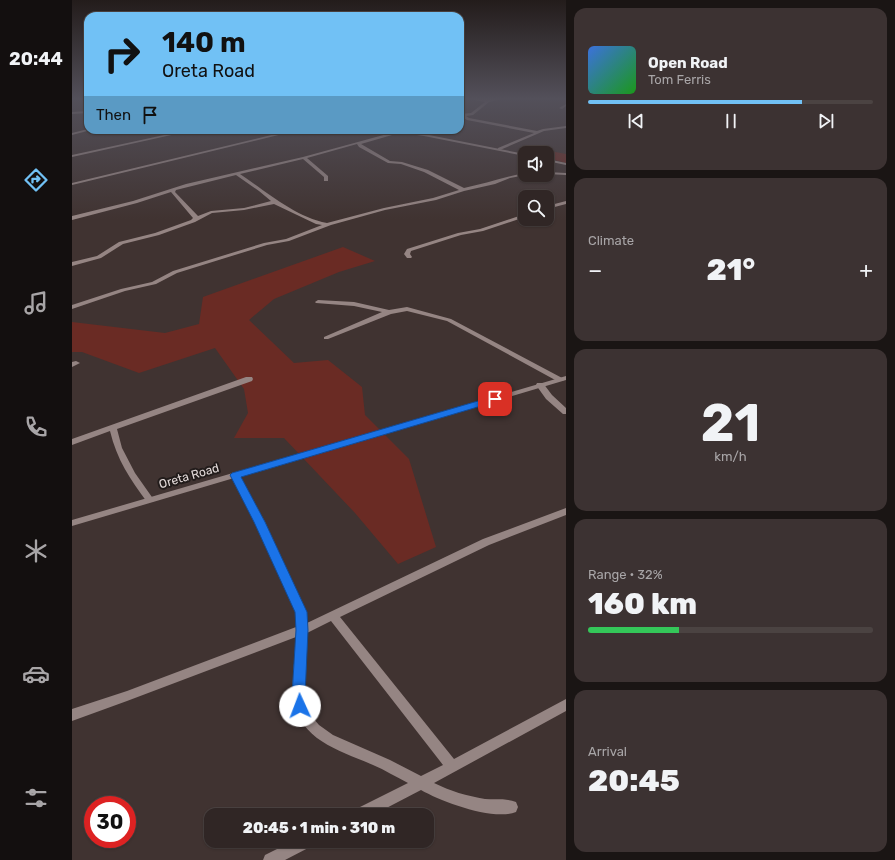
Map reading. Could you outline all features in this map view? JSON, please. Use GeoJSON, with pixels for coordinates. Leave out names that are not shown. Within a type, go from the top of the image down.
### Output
{"type":"FeatureCollection","features":[{"type":"Feature","properties":{"kind":"street"},"geometry":{"type":"LineString","coordinates":[[72,156],[150,139]]}},
{"type":"Feature","properties":{"kind":"street"},"geometry":{"type":"LineString","coordinates":[[72,184],[259,139]]}},
{"type":"Feature","properties":{"kind":"street"},"geometry":{"type":"LineString","coordinates":[[72,218],[174,189],[304,158],[375,139]]}},
{"type":"Feature","properties":{"kind":"street"},"geometry":{"type":"LineString","coordinates":[[440,139],[518,153]]}},
{"type":"Feature","properties":{"kind":"street"},"geometry":{"type":"LineString","coordinates":[[499,149],[520,139]]}},
{"type":"Feature","properties":{"kind":"street"},"geometry":{"type":"LineString","coordinates":[[359,144],[360,146],[389,162],[402,163],[426,171],[463,190]]}},
{"type":"Feature","properties":{"kind":"street"},"geometry":{"type":"LineString","coordinates":[[304,158],[322,174],[326,180]]}},
{"type":"Feature","properties":{"kind":"street"},"geometry":{"type":"LineString","coordinates":[[554,161],[566,164]]}},
{"type":"Feature","properties":{"kind":"street"},"geometry":{"type":"LineString","coordinates":[[236,173],[261,190],[274,202]]}},
{"type":"Feature","properties":{"kind":"street"},"geometry":{"type":"LineString","coordinates":[[554,173],[566,174]]}},
{"type":"Feature","properties":{"kind":"street"},"geometry":{"type":"LineString","coordinates":[[72,307],[123,290],[154,283],[175,272],[266,244],[288,240],[329,224],[384,209],[434,199],[518,175]]}},
{"type":"Feature","properties":{"kind":"street"},"geometry":{"type":"LineString","coordinates":[[174,189],[173,192],[176,196],[195,216],[196,218],[193,221]]}},
{"type":"Feature","properties":{"kind":"street"},"geometry":{"type":"LineString","coordinates":[[72,264],[99,257],[121,243],[157,234],[193,221],[205,214],[244,209],[274,202],[281,203],[318,223],[329,224]]}},
{"type":"Feature","properties":{"kind":"street"},"geometry":{"type":"LineString","coordinates":[[554,206],[566,202]]}},
{"type":"Feature","properties":{"kind":"street"},"geometry":{"type":"LineString","coordinates":[[409,258],[407,254],[409,250],[417,247],[460,234],[481,230],[518,217]]}},
{"type":"Feature","properties":{"kind":"street"},"geometry":{"type":"LineString","coordinates":[[318,302],[354,304],[389,312]]}},
{"type":"Feature","properties":{"kind":"street"},"geometry":{"type":"LineString","coordinates":[[326,338],[389,312],[408,309],[446,319],[563,378]]}},
{"type":"Feature","properties":{"kind":"street"},"geometry":{"type":"LineString","coordinates":[[72,442],[249,378]]}},
{"type":"Feature","properties":{"kind":"street","name":"Oreta Road"},"geometry":{"type":"LineString","coordinates":[[72,524],[563,378]]}},
{"type":"Feature","properties":{"kind":"street"},"geometry":{"type":"LineString","coordinates":[[540,385],[549,398],[566,412]]}},
{"type":"Feature","properties":{"kind":"street"},"geometry":{"type":"LineString","coordinates":[[113,427],[118,448],[131,474],[150,500]]}},
{"type":"Feature","properties":{"kind":"street"},"geometry":{"type":"LineString","coordinates":[[235,475],[263,529],[301,612],[302,630],[298,696],[300,706],[314,729],[336,744],[377,760],[445,795],[466,802],[496,807],[511,807]]}},
{"type":"Feature","properties":{"kind":"street"},"geometry":{"type":"LineString","coordinates":[[72,715],[127,696],[302,630],[486,542],[566,511]]}},
{"type":"Feature","properties":{"kind":"street"},"geometry":{"type":"LineString","coordinates":[[332,615],[452,766]]}},
{"type":"Feature","properties":{"kind":"street"},"geometry":{"type":"LineString","coordinates":[[373,808],[566,705]]}},
{"type":"Feature","properties":{"kind":"street"},"geometry":{"type":"LineString","coordinates":[[270,860],[293,848]]}},
{"type":"Feature","properties":{"kind":"shaded area"},"geometry":{"type":"Polygon","coordinates":[[[554,152],[566,154],[566,163],[554,160],[554,152]]]}},
{"type":"Feature","properties":{"kind":"shaded area"},"geometry":{"type":"Polygon","coordinates":[[[343,247],[375,261],[339,272],[274,299],[249,320],[294,363],[328,360],[362,387],[365,415],[409,459],[436,547],[398,564],[355,513],[284,438],[234,438],[248,413],[244,389],[215,348],[139,373],[82,352],[72,352],[72,322],[165,333],[199,324],[203,297],[343,247]]]}},
{"type":"Feature","properties":{"kind":"route"},"geometry":{"type":"LineString","coordinates":[[300,706],[298,696],[302,630],[301,612],[260,522],[235,475],[495,399]]}}]}
